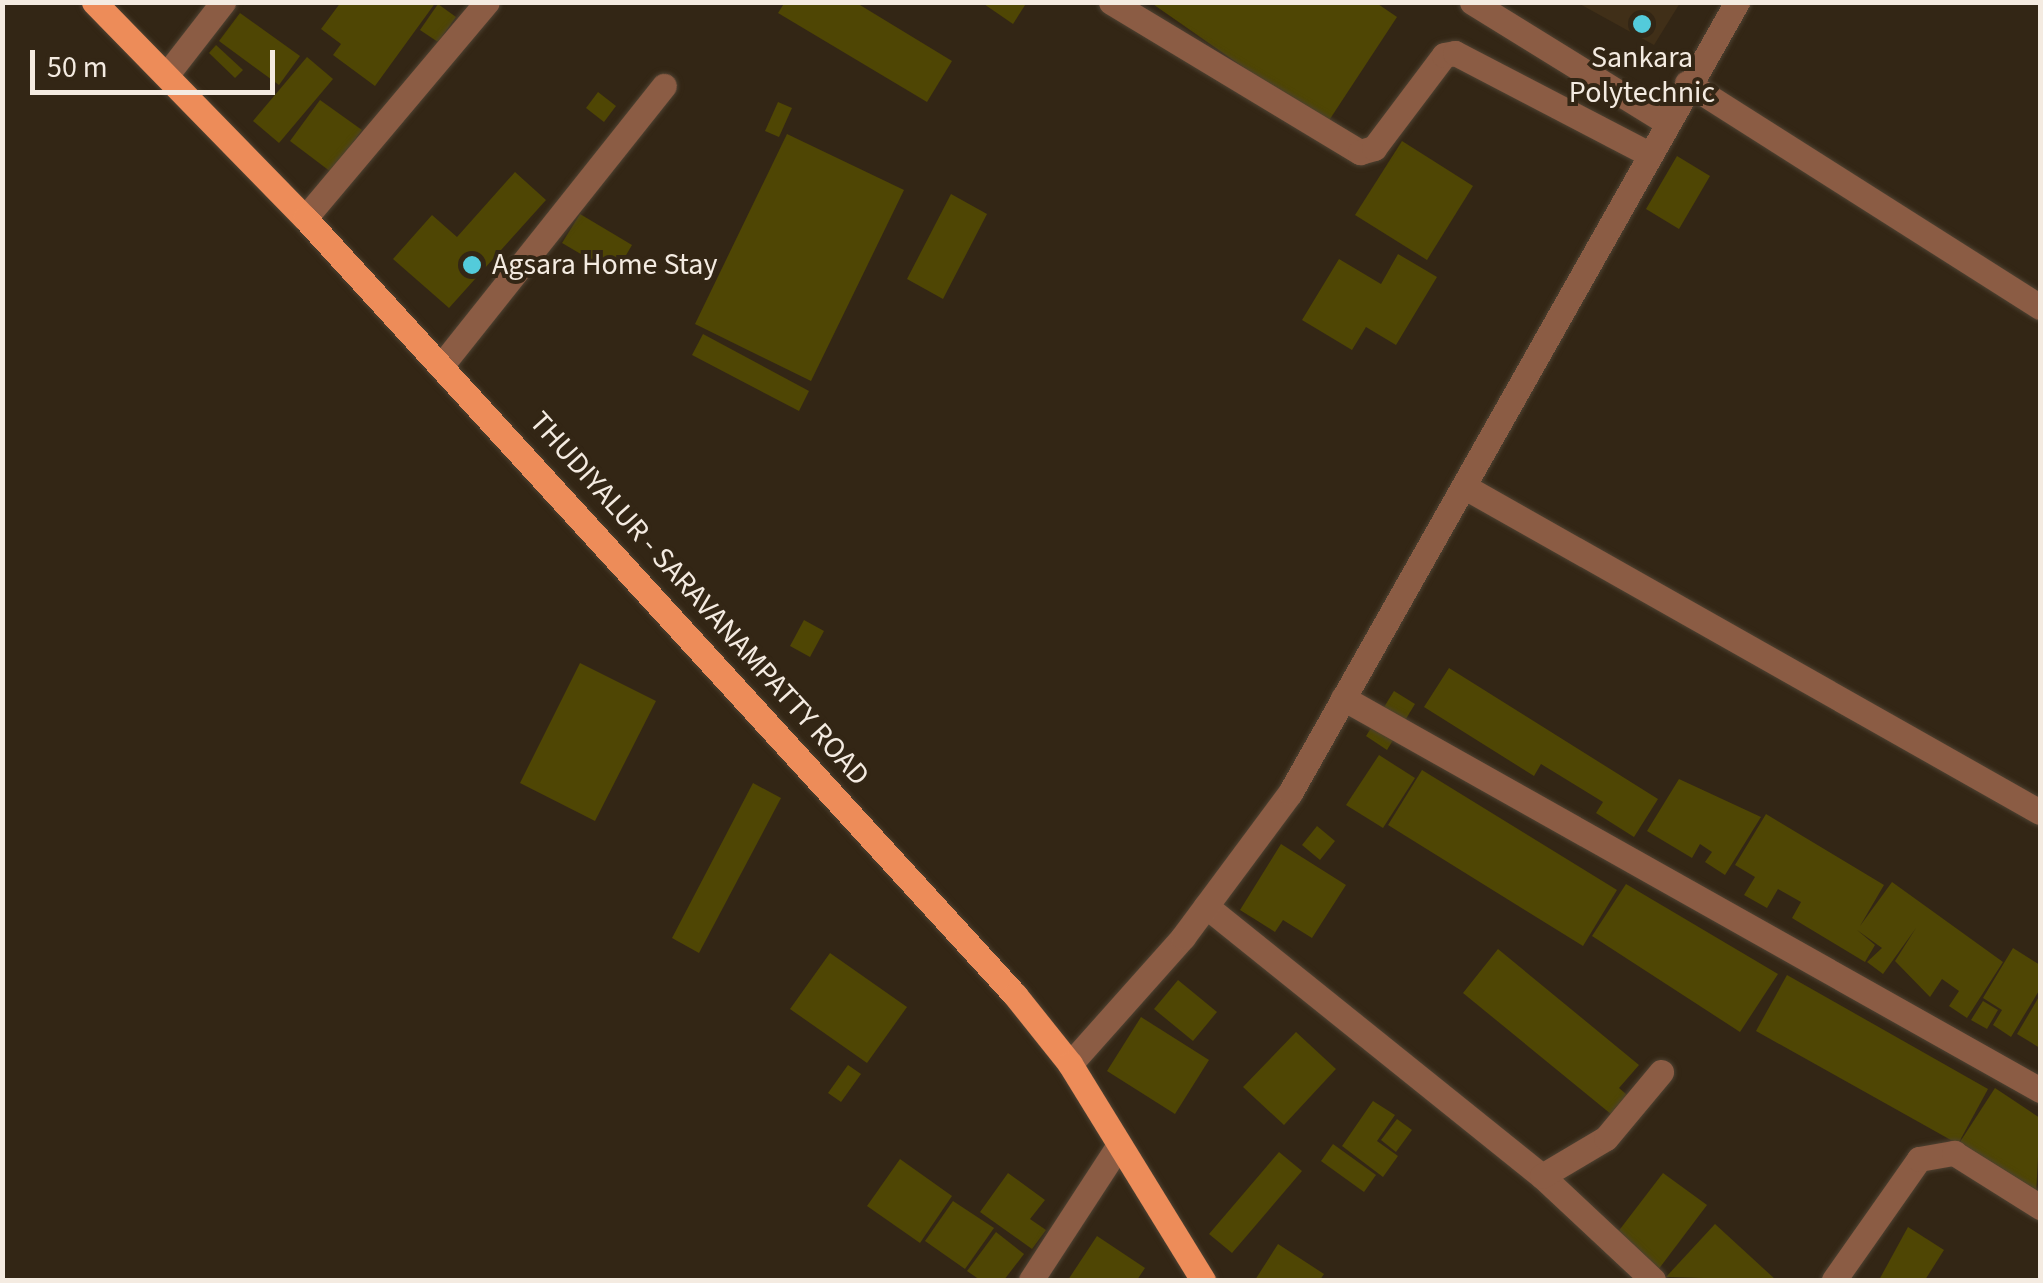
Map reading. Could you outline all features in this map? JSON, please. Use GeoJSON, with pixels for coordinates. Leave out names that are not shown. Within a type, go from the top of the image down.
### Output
{"type":"FeatureCollection","features":[{"type":"Feature","properties":{"kind":"main road","name":"THUDIYALUR - SARAVANAMPATTY ROAD"},"geometry":{"type":"LineString","coordinates":[[94,2],[168,73],[441,366],[1070,1064],[1203,1280]]}},
{"type":"Feature","properties":{"kind":"street"},"geometry":{"type":"LineString","coordinates":[[168,73],[223,2]]}},
{"type":"Feature","properties":{"kind":"street"},"geometry":{"type":"LineString","coordinates":[[304,218],[487,2]]}},
{"type":"Feature","properties":{"kind":"street"},"geometry":{"type":"LineString","coordinates":[[1111,2],[1360,152],[1374,148],[1444,55],[1455,52],[1649,154]]}},
{"type":"Feature","properties":{"kind":"street"},"geometry":{"type":"LineString","coordinates":[[1472,2],[1666,122]]}},
{"type":"Feature","properties":{"kind":"street"},"geometry":{"type":"LineString","coordinates":[[1070,1064],[1206,906],[1290,794],[1465,487],[1687,83],[1737,2]]}},
{"type":"Feature","properties":{"kind":"street"},"geometry":{"type":"LineString","coordinates":[[1687,83],[2040,307]]}},
{"type":"Feature","properties":{"kind":"street"},"geometry":{"type":"LineString","coordinates":[[441,366],[664,86]]}},
{"type":"Feature","properties":{"kind":"street"},"geometry":{"type":"LineString","coordinates":[[1465,487],[2040,812]]}},
{"type":"Feature","properties":{"kind":"street"},"geometry":{"type":"LineString","coordinates":[[1343,698],[2040,1090]]}},
{"type":"Feature","properties":{"kind":"street"},"geometry":{"type":"LineString","coordinates":[[1206,906],[1542,1176],[1653,1280]]}},
{"type":"Feature","properties":{"kind":"street"},"geometry":{"type":"LineString","coordinates":[[1542,1176],[1606,1138],[1661,1072]]}},
{"type":"Feature","properties":{"kind":"street"},"geometry":{"type":"LineString","coordinates":[[1031,1280],[1119,1145]]}},
{"type":"Feature","properties":{"kind":"street"},"geometry":{"type":"LineString","coordinates":[[1834,1280],[1919,1159],[1954,1152],[2040,1206]]}},
{"type":"Feature","properties":{"kind":"shaded area","name":"Sankara Polytechnic"},"geometry":{"type":"Polygon","coordinates":[[[1578,3],[1680,3],[1654,45],[1578,3]]]}},
{"type":"Feature","properties":{"kind":"building"},"geometry":{"type":"Polygon","coordinates":[[[341,2],[436,2],[375,86],[333,55],[341,44],[321,29],[341,2]]]}},
{"type":"Feature","properties":{"kind":"building"},"geometry":{"type":"Polygon","coordinates":[[[785,2],[855,2],[952,61],[927,102],[778,13],[785,2]]]}},
{"type":"Feature","properties":{"kind":"building"},"geometry":{"type":"Polygon","coordinates":[[[981,2],[1027,2],[1013,24],[981,2]]]}},
{"type":"Feature","properties":{"kind":"building"},"geometry":{"type":"Polygon","coordinates":[[[1150,2],[1375,2],[1397,17],[1326,125],[1150,2]]]}},
{"type":"Feature","properties":{"kind":"building"},"geometry":{"type":"Polygon","coordinates":[[[438,4],[456,17],[438,42],[420,30],[438,4]]]}},
{"type":"Feature","properties":{"kind":"building"},"geometry":{"type":"Polygon","coordinates":[[[240,13],[300,56],[279,85],[219,41],[240,13]]]}},
{"type":"Feature","properties":{"kind":"building"},"geometry":{"type":"Polygon","coordinates":[[[216,45],[243,70],[235,78],[209,53],[216,45]]]}},
{"type":"Feature","properties":{"kind":"building"},"geometry":{"type":"Polygon","coordinates":[[[307,57],[333,79],[279,143],[253,121],[307,57]]]}},
{"type":"Feature","properties":{"kind":"building"},"geometry":{"type":"Polygon","coordinates":[[[598,92],[616,106],[604,122],[586,108],[598,92]]]}},
{"type":"Feature","properties":{"kind":"building"},"geometry":{"type":"Polygon","coordinates":[[[320,100],[362,130],[331,172],[290,141],[320,100]]]}},
{"type":"Feature","properties":{"kind":"building"},"geometry":{"type":"Polygon","coordinates":[[[778,102],[792,108],[779,137],[765,131],[778,102]]]}},
{"type":"Feature","properties":{"kind":"building"},"geometry":{"type":"Polygon","coordinates":[[[787,134],[904,190],[811,381],[695,324],[787,134]]]}},
{"type":"Feature","properties":{"kind":"building"},"geometry":{"type":"Polygon","coordinates":[[[1402,141],[1473,186],[1427,260],[1355,215],[1402,141]]]}},
{"type":"Feature","properties":{"kind":"building"},"geometry":{"type":"Polygon","coordinates":[[[1677,156],[1710,176],[1679,229],[1646,209],[1677,156]]]}},
{"type":"Feature","properties":{"kind":"building"},"geometry":{"type":"Polygon","coordinates":[[[515,172],[546,200],[449,308],[393,259],[432,215],[457,237],[515,172]]]}},
{"type":"Feature","properties":{"kind":"building"},"geometry":{"type":"Polygon","coordinates":[[[951,194],[987,214],[943,299],[907,279],[951,194]]]}},
{"type":"Feature","properties":{"kind":"building"},"geometry":{"type":"Polygon","coordinates":[[[580,214],[632,245],[615,274],[562,243],[580,214]]]}},
{"type":"Feature","properties":{"kind":"building"},"geometry":{"type":"Polygon","coordinates":[[[1398,254],[1437,277],[1396,345],[1366,327],[1352,350],[1302,320],[1339,259],[1381,284],[1398,254]]]}},
{"type":"Feature","properties":{"kind":"building"},"geometry":{"type":"Polygon","coordinates":[[[703,334],[809,391],[799,411],[692,355],[703,334]]]}},
{"type":"Feature","properties":{"kind":"building"},"geometry":{"type":"Polygon","coordinates":[[[804,620],[824,631],[810,657],[790,646],[804,620]]]}},
{"type":"Feature","properties":{"kind":"building"},"geometry":{"type":"Polygon","coordinates":[[[580,663],[656,701],[595,821],[520,783],[580,663]]]}},
{"type":"Feature","properties":{"kind":"building"},"geometry":{"type":"Polygon","coordinates":[[[1449,668],[1658,799],[1634,837],[1596,813],[1603,802],[1541,764],[1534,776],[1424,707],[1449,668]]]}},
{"type":"Feature","properties":{"kind":"building"},"geometry":{"type":"Polygon","coordinates":[[[1394,691],[1415,704],[1387,750],[1366,736],[1394,691]]]}},
{"type":"Feature","properties":{"kind":"building"},"geometry":{"type":"Polygon","coordinates":[[[1379,755],[1415,778],[1383,828],[1346,805],[1379,755]]]}},
{"type":"Feature","properties":{"kind":"building"},"geometry":{"type":"Polygon","coordinates":[[[1422,770],[1617,890],[1583,946],[1388,825],[1422,770]]]}},
{"type":"Feature","properties":{"kind":"building"},"geometry":{"type":"Polygon","coordinates":[[[1679,779],[1761,817],[1725,875],[1705,862],[1712,852],[1700,844],[1692,858],[1647,831],[1679,779]]]}},
{"type":"Feature","properties":{"kind":"building"},"geometry":{"type":"Polygon","coordinates":[[[753,783],[781,798],[699,953],[672,938],[753,783]]]}},
{"type":"Feature","properties":{"kind":"building"},"geometry":{"type":"Polygon","coordinates":[[[1766,814],[1884,885],[1860,926],[1892,882],[2003,962],[1967,1018],[1949,1006],[1959,991],[1942,979],[1930,997],[1895,961],[1916,928],[1883,974],[1867,962],[1882,948],[1857,930],[1875,945],[1865,962],[1792,918],[1801,902],[1778,889],[1767,908],[1744,895],[1755,877],[1735,865],[1766,814]]]}},
{"type":"Feature","properties":{"kind":"building"},"geometry":{"type":"Polygon","coordinates":[[[1317,826],[1335,841],[1320,860],[1302,845],[1317,826]]]}},
{"type":"Feature","properties":{"kind":"building"},"geometry":{"type":"Polygon","coordinates":[[[1281,844],[1346,885],[1312,938],[1283,920],[1275,932],[1240,910],[1281,844]]]}},
{"type":"Feature","properties":{"kind":"building"},"geometry":{"type":"Polygon","coordinates":[[[1626,884],[1778,974],[1740,1032],[1592,936],[1626,884]]]}},
{"type":"Feature","properties":{"kind":"building"},"geometry":{"type":"Polygon","coordinates":[[[2013,948],[2040,965],[2040,989],[2011,1037],[1993,1025],[2002,1010],[1983,998],[2013,948]]]}},
{"type":"Feature","properties":{"kind":"building"},"geometry":{"type":"Polygon","coordinates":[[[1498,949],[1639,1065],[1619,1088],[1633,1100],[1617,1119],[1463,993],[1498,949]]]}},
{"type":"Feature","properties":{"kind":"building"},"geometry":{"type":"Polygon","coordinates":[[[830,953],[907,1007],[867,1063],[790,1009],[830,953]]]}},
{"type":"Feature","properties":{"kind":"building"},"geometry":{"type":"Polygon","coordinates":[[[1787,975],[1988,1089],[1958,1144],[1756,1031],[1787,975]]]}},
{"type":"Feature","properties":{"kind":"building"},"geometry":{"type":"Polygon","coordinates":[[[1178,980],[1217,1012],[1193,1041],[1154,1009],[1178,980]]]}},
{"type":"Feature","properties":{"kind":"building"},"geometry":{"type":"Polygon","coordinates":[[[2040,995],[2040,1048],[2017,1034],[2040,995]]]}},
{"type":"Feature","properties":{"kind":"building"},"geometry":{"type":"Polygon","coordinates":[[[1983,1001],[1998,1010],[1987,1029],[1971,1020],[1983,1001]]]}},
{"type":"Feature","properties":{"kind":"building"},"geometry":{"type":"Polygon","coordinates":[[[1141,1017],[1209,1060],[1175,1114],[1107,1071],[1141,1017]]]}},
{"type":"Feature","properties":{"kind":"building"},"geometry":{"type":"Polygon","coordinates":[[[1296,1032],[1336,1069],[1284,1125],[1243,1087],[1296,1032]]]}},
{"type":"Feature","properties":{"kind":"building"},"geometry":{"type":"Polygon","coordinates":[[[848,1065],[861,1074],[841,1102],[828,1093],[848,1065]]]}},
{"type":"Feature","properties":{"kind":"building"},"geometry":{"type":"Polygon","coordinates":[[[1995,1088],[2040,1118],[2036,1196],[1958,1145],[1995,1088]]]}},
{"type":"Feature","properties":{"kind":"building"},"geometry":{"type":"Polygon","coordinates":[[[1373,1101],[1395,1115],[1377,1141],[1398,1156],[1383,1177],[1342,1146],[1373,1101]]]}},
{"type":"Feature","properties":{"kind":"building"},"geometry":{"type":"Polygon","coordinates":[[[1397,1119],[1412,1130],[1396,1152],[1381,1140],[1397,1119]]]}},
{"type":"Feature","properties":{"kind":"building"},"geometry":{"type":"Polygon","coordinates":[[[1333,1144],[1376,1175],[1364,1192],[1321,1161],[1333,1144]]]}},
{"type":"Feature","properties":{"kind":"building"},"geometry":{"type":"Polygon","coordinates":[[[1279,1152],[1302,1171],[1232,1253],[1209,1234],[1279,1152]]]}},
{"type":"Feature","properties":{"kind":"building"},"geometry":{"type":"Polygon","coordinates":[[[900,1159],[952,1196],[920,1243],[867,1206],[900,1159]]]}},
{"type":"Feature","properties":{"kind":"building"},"geometry":{"type":"Polygon","coordinates":[[[1008,1173],[1045,1200],[1030,1219],[1046,1230],[1032,1249],[980,1212],[1008,1173]]]}},
{"type":"Feature","properties":{"kind":"building"},"geometry":{"type":"Polygon","coordinates":[[[1663,1173],[1707,1205],[1658,1270],[1614,1237],[1663,1173]]]}},
{"type":"Feature","properties":{"kind":"building"},"geometry":{"type":"Polygon","coordinates":[[[953,1201],[994,1228],[965,1269],[925,1241],[953,1201]]]}},
{"type":"Feature","properties":{"kind":"building"},"geometry":{"type":"Polygon","coordinates":[[[1715,1224],[1776,1280],[1666,1277],[1715,1224]]]}},
{"type":"Feature","properties":{"kind":"building"},"geometry":{"type":"Polygon","coordinates":[[[1908,1227],[1944,1250],[1925,1280],[1879,1280],[1908,1227]]]}},
{"type":"Feature","properties":{"kind":"building"},"geometry":{"type":"Polygon","coordinates":[[[996,1232],[1024,1254],[1004,1280],[980,1280],[967,1271],[996,1232]]]}},
{"type":"Feature","properties":{"kind":"building"},"geometry":{"type":"Polygon","coordinates":[[[1097,1236],[1145,1268],[1137,1280],[1068,1280],[1097,1236]]]}},
{"type":"Feature","properties":{"kind":"building"},"geometry":{"type":"Polygon","coordinates":[[[1278,1244],[1324,1274],[1320,1280],[1255,1280],[1278,1244]]]}},
{"type":"Feature","properties":{"kind":"place","name":"Sankara Polytechnic"},"geometry":{"type":"Point","coordinates":[1642,24]}},
{"type":"Feature","properties":{"kind":"place","name":"Agsara Home Stay"},"geometry":{"type":"Point","coordinates":[472,265]}}]}
